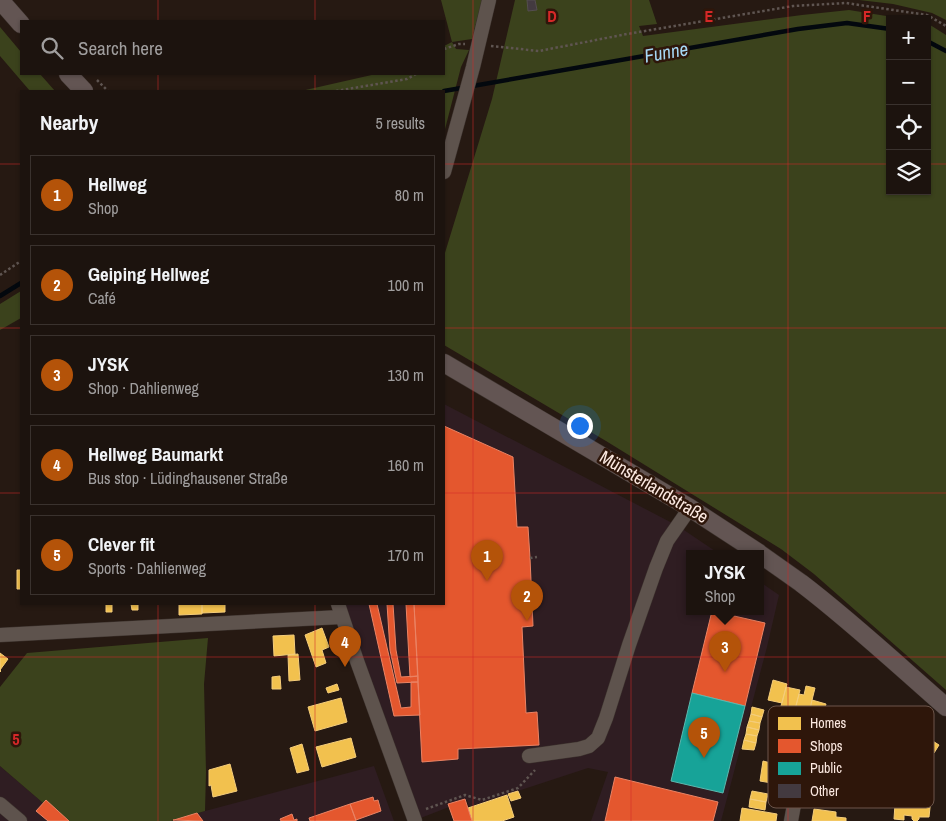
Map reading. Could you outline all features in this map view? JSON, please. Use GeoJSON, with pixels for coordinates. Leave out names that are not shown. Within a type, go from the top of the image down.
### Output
{"type":"FeatureCollection","features":[{"type":"Feature","properties":{"kind":"main road"},"geometry":{"type":"LineString","coordinates":[[0,0],[20,23]]}},
{"type":"Feature","properties":{"kind":"main road"},"geometry":{"type":"LineString","coordinates":[[70,75],[90,85]]}},
{"type":"Feature","properties":{"kind":"main road","name":"Münsterlandstraße"},"geometry":{"type":"LineString","coordinates":[[445,364],[690,508],[753,550]]}},
{"type":"Feature","properties":{"kind":"main road","name":"Münsterlandstraße"},"geometry":{"type":"LineString","coordinates":[[764,557],[825,602],[946,707]]}},
{"type":"Feature","properties":{"kind":"street"},"geometry":{"type":"LineString","coordinates":[[445,169],[464,104],[489,0]]}},
{"type":"Feature","properties":{"kind":"street"},"geometry":{"type":"LineString","coordinates":[[529,756],[579,750],[598,738],[653,575],[667,541],[690,508]]}},
{"type":"Feature","properties":{"kind":"street"},"geometry":{"type":"LineString","coordinates":[[0,635],[339,610],[414,817]]}},
{"type":"Feature","properties":{"kind":"street"},"geometry":{"type":"LineString","coordinates":[[0,804],[20,821]]}},
{"type":"Feature","properties":{"kind":"street"},"geometry":{"type":"LineString","coordinates":[[791,821],[793,808]]}},
{"type":"Feature","properties":{"kind":"path"},"geometry":{"type":"LineString","coordinates":[[445,49],[459,44],[539,51],[637,32],[793,6],[846,3],[927,15],[946,26]]}},
{"type":"Feature","properties":{"kind":"path"},"geometry":{"type":"LineString","coordinates":[[342,90],[407,79],[414,75]]}},
{"type":"Feature","properties":{"kind":"path"},"geometry":{"type":"LineString","coordinates":[[90,85],[105,90]]}},
{"type":"Feature","properties":{"kind":"path"},"geometry":{"type":"LineString","coordinates":[[0,275],[20,262]]}},
{"type":"Feature","properties":{"kind":"path"},"geometry":{"type":"LineString","coordinates":[[530,558],[537,557]]}},
{"type":"Feature","properties":{"kind":"path"},"geometry":{"type":"LineString","coordinates":[[533,596],[542,596]]}},
{"type":"Feature","properties":{"kind":"path"},"geometry":{"type":"LineString","coordinates":[[414,817],[465,796],[482,800],[518,788],[550,754]]}},
{"type":"Feature","properties":{"kind":"shaded area"},"geometry":{"type":"Polygon","coordinates":[[[445,405],[678,526],[714,550],[686,550],[686,615],[764,615],[764,585],[779,595],[721,821],[591,821],[608,772],[588,768],[469,807],[467,800],[413,821],[339,605],[445,605],[445,405]]]}},
{"type":"Feature","properties":{"kind":"shaded area"},"geometry":{"type":"Polygon","coordinates":[[[0,766],[64,821],[0,821],[0,766]]]}},
{"type":"Feature","properties":{"kind":"shaded area"},"geometry":{"type":"Polygon","coordinates":[[[374,766],[394,821],[171,821],[205,811],[374,766]]]}},
{"type":"Feature","properties":{"kind":"green space"},"geometry":{"type":"Polygon","coordinates":[[[441,0],[482,0],[472,39],[452,42],[441,0]]]}},
{"type":"Feature","properties":{"kind":"green space"},"geometry":{"type":"Polygon","coordinates":[[[515,0],[649,0],[657,24],[639,26],[643,36],[849,10],[886,16],[886,195],[931,195],[931,26],[946,35],[946,690],[814,574],[781,549],[606,441],[445,346],[445,253],[492,99],[515,0]]]}},
{"type":"Feature","properties":{"kind":"green space"},"geometry":{"type":"Polygon","coordinates":[[[859,0],[946,0],[946,20],[932,13],[893,4],[859,0]]]}},
{"type":"Feature","properties":{"kind":"green space"},"geometry":{"type":"Polygon","coordinates":[[[0,27],[20,51],[20,75],[41,75],[54,90],[29,90],[0,56],[0,27]]]}},
{"type":"Feature","properties":{"kind":"green space"},"geometry":{"type":"Polygon","coordinates":[[[452,42],[456,49],[469,50],[461,67],[445,129],[445,90],[305,90],[372,75],[445,75],[445,46],[452,42]]]}},
{"type":"Feature","properties":{"kind":"green space"},"geometry":{"type":"Polygon","coordinates":[[[20,292],[20,319],[0,330],[0,304],[20,292]]]}},
{"type":"Feature","properties":{"kind":"green space"},"geometry":{"type":"Polygon","coordinates":[[[208,638],[204,684],[205,811],[171,821],[64,821],[0,766],[0,687],[27,653],[208,638]]]}},
{"type":"Feature","properties":{"kind":"building: Homes"},"geometry":{"type":"Polygon","coordinates":[[[17,570],[20,570],[20,589],[17,589],[17,570]]]}},
{"type":"Feature","properties":{"kind":"building: Homes"},"geometry":{"type":"Polygon","coordinates":[[[106,605],[112,605],[112,612],[106,612],[106,605]]]}},
{"type":"Feature","properties":{"kind":"building: Homes"},"geometry":{"type":"Polygon","coordinates":[[[131,605],[138,605],[138,610],[132,610],[131,605]]]}},
{"type":"Feature","properties":{"kind":"building: Homes"},"geometry":{"type":"Polygon","coordinates":[[[179,605],[202,605],[202,614],[179,615],[179,605]]]}},
{"type":"Feature","properties":{"kind":"building: Homes"},"geometry":{"type":"Polygon","coordinates":[[[202,605],[225,605],[225,612],[202,613],[202,605]]]}},
{"type":"Feature","properties":{"kind":"building: Homes"},"geometry":{"type":"Polygon","coordinates":[[[322,628],[329,647],[322,650],[326,663],[316,667],[305,635],[322,628]]]}},
{"type":"Feature","properties":{"kind":"building: Homes"},"geometry":{"type":"Polygon","coordinates":[[[294,635],[295,654],[274,656],[273,636],[294,635]]]}},
{"type":"Feature","properties":{"kind":"building: Homes"},"geometry":{"type":"Polygon","coordinates":[[[0,653],[8,659],[0,670],[0,653]]]}},
{"type":"Feature","properties":{"kind":"building: Homes"},"geometry":{"type":"Polygon","coordinates":[[[298,654],[300,680],[289,681],[288,655],[298,654]]]}},
{"type":"Feature","properties":{"kind":"building: Homes"},"geometry":{"type":"Polygon","coordinates":[[[280,676],[281,689],[272,689],[272,677],[280,676]]]}},
{"type":"Feature","properties":{"kind":"building: Homes"},"geometry":{"type":"Polygon","coordinates":[[[773,680],[787,684],[782,703],[768,700],[773,680]]]}},
{"type":"Feature","properties":{"kind":"building: Homes"},"geometry":{"type":"Polygon","coordinates":[[[337,684],[339,690],[328,693],[326,688],[337,684]]]}},
{"type":"Feature","properties":{"kind":"building: Homes"},"geometry":{"type":"Polygon","coordinates":[[[806,686],[815,688],[810,706],[796,706],[799,694],[804,695],[806,686]]]}},
{"type":"Feature","properties":{"kind":"building: Homes"},"geometry":{"type":"Polygon","coordinates":[[[786,687],[800,690],[796,706],[781,706],[786,687]]]}},
{"type":"Feature","properties":{"kind":"building: Homes"},"geometry":{"type":"Polygon","coordinates":[[[341,698],[347,722],[315,731],[308,707],[341,698]]]}},
{"type":"Feature","properties":{"kind":"building: Homes"},"geometry":{"type":"Polygon","coordinates":[[[812,700],[826,704],[825,706],[811,706],[812,700]]]}},
{"type":"Feature","properties":{"kind":"building: Homes"},"geometry":{"type":"Polygon","coordinates":[[[752,707],[764,710],[762,717],[751,714],[752,707]]]}},
{"type":"Feature","properties":{"kind":"building: Homes"},"geometry":{"type":"Polygon","coordinates":[[[751,714],[762,717],[760,723],[749,721],[751,714]]]}},
{"type":"Feature","properties":{"kind":"building: Homes"},"geometry":{"type":"Polygon","coordinates":[[[749,721],[760,723],[759,730],[747,727],[749,721]]]}},
{"type":"Feature","properties":{"kind":"building: Homes"},"geometry":{"type":"Polygon","coordinates":[[[747,727],[759,730],[757,736],[746,734],[747,727]]]}},
{"type":"Feature","properties":{"kind":"building: Homes"},"geometry":{"type":"Polygon","coordinates":[[[746,734],[757,736],[756,743],[744,740],[746,734]]]}},
{"type":"Feature","properties":{"kind":"building: Homes"},"geometry":{"type":"Polygon","coordinates":[[[351,738],[356,757],[322,767],[316,747],[351,738]]]}},
{"type":"Feature","properties":{"kind":"building: Homes"},"geometry":{"type":"Polygon","coordinates":[[[744,740],[756,743],[754,750],[742,749],[744,740]]]}},
{"type":"Feature","properties":{"kind":"building: Homes"},"geometry":{"type":"Polygon","coordinates":[[[934,742],[939,745],[934,753],[934,742]]]}},
{"type":"Feature","properties":{"kind":"building: Homes"},"geometry":{"type":"Polygon","coordinates":[[[302,744],[309,770],[297,773],[290,748],[302,744]]]}},
{"type":"Feature","properties":{"kind":"building: Homes"},"geometry":{"type":"Polygon","coordinates":[[[763,761],[768,762],[768,782],[760,781],[763,761]]]}},
{"type":"Feature","properties":{"kind":"building: Homes"},"geometry":{"type":"Polygon","coordinates":[[[230,764],[237,791],[213,797],[211,785],[209,786],[209,770],[230,764]]]}},
{"type":"Feature","properties":{"kind":"building: Homes"},"geometry":{"type":"Polygon","coordinates":[[[518,791],[521,798],[511,801],[508,794],[518,791]]]}},
{"type":"Feature","properties":{"kind":"building: Homes"},"geometry":{"type":"Polygon","coordinates":[[[752,791],[768,794],[766,802],[750,799],[752,791]]]}},
{"type":"Feature","properties":{"kind":"building: Homes"},"geometry":{"type":"Polygon","coordinates":[[[507,795],[514,817],[502,821],[472,821],[468,808],[507,795]]]}},
{"type":"Feature","properties":{"kind":"building: Homes"},"geometry":{"type":"Polygon","coordinates":[[[750,799],[766,802],[765,810],[749,807],[750,799]]]}},
{"type":"Feature","properties":{"kind":"building: Homes"},"geometry":{"type":"Polygon","coordinates":[[[742,808],[777,814],[776,821],[740,821],[742,808]]]}},
{"type":"Feature","properties":{"kind":"building: Homes"},"geometry":{"type":"Polygon","coordinates":[[[895,808],[930,808],[929,817],[919,817],[917,821],[912,819],[912,816],[904,815],[904,820],[894,819],[895,808]]]}},
{"type":"Feature","properties":{"kind":"building: Homes"},"geometry":{"type":"Polygon","coordinates":[[[814,809],[836,812],[836,817],[846,818],[846,821],[812,821],[814,809]]]}},
{"type":"Feature","properties":{"kind":"building: Shops"},"geometry":{"type":"Polygon","coordinates":[[[445,426],[513,457],[517,527],[528,527],[530,558],[533,626],[522,627],[526,713],[537,712],[539,745],[458,749],[458,759],[422,762],[414,605],[445,605],[445,426]]]}},
{"type":"Feature","properties":{"kind":"building: Shops"},"geometry":{"type":"Polygon","coordinates":[[[369,605],[377,605],[401,708],[411,707],[411,682],[418,682],[420,715],[394,716],[369,605]]]}},
{"type":"Feature","properties":{"kind":"building: Shops"},"geometry":{"type":"Polygon","coordinates":[[[387,605],[393,605],[396,650],[401,677],[418,676],[418,682],[397,683],[390,650],[387,605]]]}},
{"type":"Feature","properties":{"kind":"building: Shops"},"geometry":{"type":"Polygon","coordinates":[[[406,605],[414,605],[418,676],[410,677],[406,605]]]}},
{"type":"Feature","properties":{"kind":"building: Shops"},"geometry":{"type":"Polygon","coordinates":[[[711,615],[730,615],[765,623],[745,706],[692,693],[711,615]]]}},
{"type":"Feature","properties":{"kind":"building: Shops"},"geometry":{"type":"Polygon","coordinates":[[[615,777],[718,802],[713,821],[605,821],[615,777]]]}},
{"type":"Feature","properties":{"kind":"building: Shops"},"geometry":{"type":"Polygon","coordinates":[[[373,797],[374,801],[378,800],[381,811],[356,820],[350,804],[373,797]]]}},
{"type":"Feature","properties":{"kind":"building: Shops"},"geometry":{"type":"Polygon","coordinates":[[[465,799],[472,821],[454,821],[448,804],[465,799]]]}},
{"type":"Feature","properties":{"kind":"building: Shops"},"geometry":{"type":"Polygon","coordinates":[[[46,800],[69,821],[48,821],[36,811],[46,800]]]}},
{"type":"Feature","properties":{"kind":"building: Shops"},"geometry":{"type":"Polygon","coordinates":[[[350,804],[356,821],[310,821],[309,818],[350,804]]]}},
{"type":"Feature","properties":{"kind":"building: Shops"},"geometry":{"type":"Polygon","coordinates":[[[197,813],[203,821],[173,820],[174,820],[197,813]]]}},
{"type":"Feature","properties":{"kind":"building: Shops"},"geometry":{"type":"Polygon","coordinates":[[[292,814],[294,820],[297,819],[297,821],[281,821],[280,819],[292,814]]]}},
{"type":"Feature","properties":{"kind":"building: Public"},"geometry":{"type":"Polygon","coordinates":[[[692,693],[745,706],[723,793],[671,781],[692,693]]]}},
{"type":"Feature","properties":{"kind":"building: Other"},"geometry":{"type":"Polygon","coordinates":[[[527,0],[535,0],[537,10],[528,11],[527,0]]]}},
{"type":"Feature","properties":{"kind":"waterway","name":"Funne"},"geometry":{"type":"LineString","coordinates":[[445,91],[798,29],[847,23],[886,28]]}},
{"type":"Feature","properties":{"kind":"waterway","name":"Funne"},"geometry":{"type":"LineString","coordinates":[[931,43],[946,51]]}},
{"type":"Feature","properties":{"kind":"waterway","name":"Funne"},"geometry":{"type":"LineString","coordinates":[[0,296],[20,284]]}},
{"type":"Feature","properties":{"kind":"place","name":"Hellweg"},"geometry":{"type":"Point","coordinates":[487,581]}},
{"type":"Feature","properties":{"kind":"place","name":"Geiping Hellweg"},"geometry":{"type":"Point","coordinates":[527,621]}},
{"type":"Feature","properties":{"kind":"place","name":"Hellweg Baumarkt"},"geometry":{"type":"Point","coordinates":[345,667]}},
{"type":"Feature","properties":{"kind":"place","name":"JYSK"},"geometry":{"type":"Point","coordinates":[725,672]}},
{"type":"Feature","properties":{"kind":"place","name":"Clever fit"},"geometry":{"type":"Point","coordinates":[704,758]}}]}
